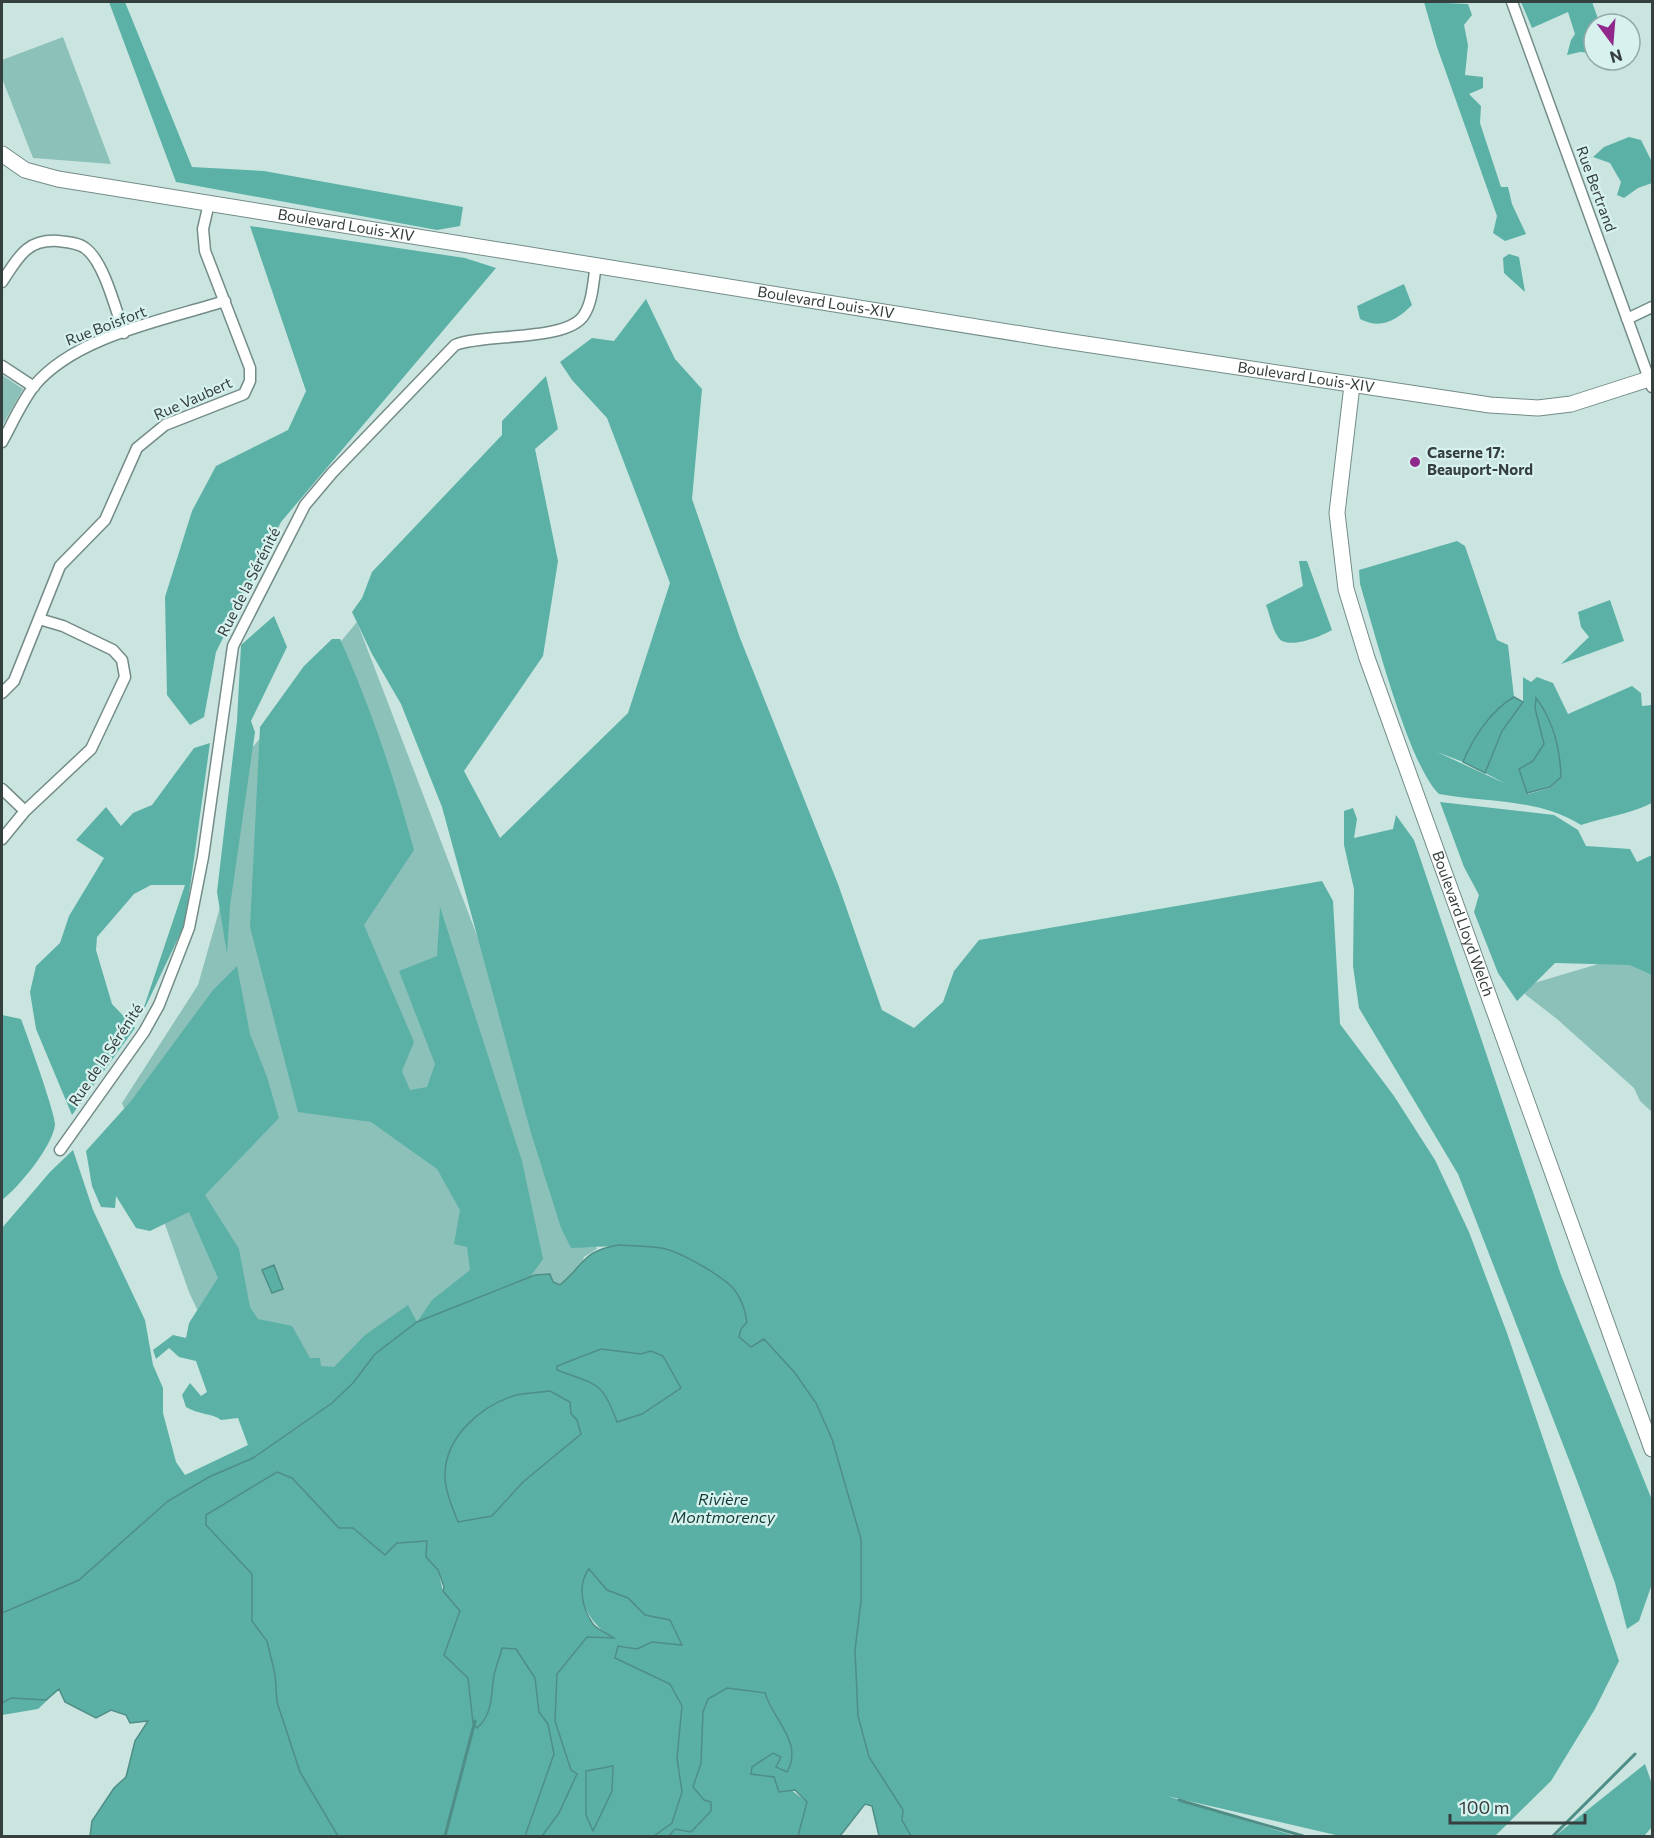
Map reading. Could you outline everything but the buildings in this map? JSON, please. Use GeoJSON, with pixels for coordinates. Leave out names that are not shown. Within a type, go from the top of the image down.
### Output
{"type":"FeatureCollection","features":[{"type":"Feature","properties":{"kind":"main road","name":"Boulevard Louis-XIV"},"geometry":{"type":"LineString","coordinates":[[2,154],[25,170],[58,179],[1490,405],[1538,408],[1571,404],[1652,381]]}},
{"type":"Feature","properties":{"kind":"main road","name":"Boulevard Lloyd Welch"},"geometry":{"type":"LineString","coordinates":[[1352,385],[1337,513],[1346,589],[1367,658],[1653,1449]]}},
{"type":"Feature","properties":{"kind":"street","name":"Rue Bertrand"},"geometry":{"type":"LineString","coordinates":[[1512,2],[1652,381]]}},
{"type":"Feature","properties":{"kind":"street","name":"Rue Vaubert"},"geometry":{"type":"LineString","coordinates":[[2,693],[14,681],[60,566],[105,520],[137,448],[165,425],[244,394],[250,381],[250,368],[205,251],[203,230],[209,203]]}},
{"type":"Feature","properties":{"kind":"street"},"geometry":{"type":"LineString","coordinates":[[2,282],[31,244],[46,241],[82,246],[90,252],[99,267],[124,333]]}},
{"type":"Feature","properties":{"kind":"street","name":"Rue de la Sérénité"},"geometry":{"type":"LineString","coordinates":[[60,1150],[144,1032],[159,1005],[189,928],[203,857],[232,646],[305,505],[332,473],[454,345],[468,340],[566,328],[583,317],[590,301],[596,265]]}},
{"type":"Feature","properties":{"kind":"street","name":"Rue Boisfort"},"geometry":{"type":"LineString","coordinates":[[2,442],[34,387],[69,355],[124,333],[225,301]]}},
{"type":"Feature","properties":{"kind":"street"},"geometry":{"type":"LineString","coordinates":[[1628,318],[1653,307]]}},
{"type":"Feature","properties":{"kind":"street"},"geometry":{"type":"LineString","coordinates":[[2,366],[34,387]]}},
{"type":"Feature","properties":{"kind":"street"},"geometry":{"type":"LineString","coordinates":[[2,839],[25,811],[91,748],[125,677],[122,660],[113,650],[63,626],[39,619]]}},
{"type":"Feature","properties":{"kind":"street"},"geometry":{"type":"LineString","coordinates":[[2,789],[25,811]]}},
{"type":"Feature","properties":{"kind":"shaded area"},"geometry":{"type":"Polygon","coordinates":[[[109,2],[125,2],[192,167],[264,171],[463,207],[460,226],[437,230],[176,182],[109,2]]]}},
{"type":"Feature","properties":{"kind":"shaded area"},"geometry":{"type":"Polygon","coordinates":[[[1424,2],[1468,4],[1472,15],[1464,25],[1468,45],[1465,75],[1483,77],[1483,88],[1469,94],[1481,106],[1480,123],[1501,187],[1508,187],[1512,204],[1526,234],[1505,241],[1493,233],[1497,216],[1437,47],[1424,2]]]}},
{"type":"Feature","properties":{"kind":"shaded area"},"geometry":{"type":"Polygon","coordinates":[[[1521,2],[1592,2],[1596,12],[1582,12],[1582,52],[1567,55],[1575,34],[1568,12],[1532,28],[1521,2]]]}},
{"type":"Feature","properties":{"kind":"shaded area"},"geometry":{"type":"Polygon","coordinates":[[[63,37],[111,164],[33,158],[2,78],[2,60],[63,37]]]}},
{"type":"Feature","properties":{"kind":"shaded area"},"geometry":{"type":"Polygon","coordinates":[[[1629,137],[1641,140],[1652,162],[1652,183],[1638,188],[1624,198],[1617,195],[1621,182],[1610,163],[1593,157],[1604,147],[1629,137]]]}},
{"type":"Feature","properties":{"kind":"shaded area"},"geometry":{"type":"Polygon","coordinates":[[[250,226],[465,258],[496,268],[281,522],[216,652],[204,717],[190,725],[167,695],[165,597],[192,511],[216,466],[288,430],[306,391],[250,226]]]}},
{"type":"Feature","properties":{"kind":"shaded area"},"geometry":{"type":"Polygon","coordinates":[[[1509,254],[1519,257],[1525,292],[1504,273],[1503,258],[1509,254]]]}},
{"type":"Feature","properties":{"kind":"shaded area"},"geometry":{"type":"Polygon","coordinates":[[[1404,284],[1412,305],[1400,315],[1388,322],[1375,324],[1360,319],[1357,306],[1404,284]]]}},
{"type":"Feature","properties":{"kind":"shaded area"},"geometry":{"type":"Polygon","coordinates":[[[646,299],[675,359],[702,389],[692,499],[740,638],[838,884],[882,1010],[914,1028],[943,1002],[954,971],[979,940],[1322,881],[1333,901],[1340,1024],[1394,1096],[1435,1160],[1469,1232],[1507,1333],[1619,1661],[1595,1709],[1551,1781],[1495,1836],[1340,1836],[1167,1796],[1295,1836],[911,1836],[902,1820],[903,1810],[869,1757],[858,1716],[855,1650],[861,1601],[861,1539],[832,1439],[816,1403],[764,1339],[751,1347],[739,1337],[741,1329],[735,1290],[714,1274],[695,1263],[658,1250],[619,1246],[571,1248],[561,1228],[531,1133],[442,807],[401,704],[372,654],[352,612],[362,598],[372,572],[502,435],[502,421],[546,376],[558,429],[535,449],[558,561],[543,656],[464,771],[500,838],[628,713],[670,583],[607,418],[572,380],[560,362],[592,338],[614,341],[646,299]]]}},
{"type":"Feature","properties":{"kind":"shaded area"},"geometry":{"type":"Polygon","coordinates":[[[2,375],[23,389],[2,426],[2,375]]]}},
{"type":"Feature","properties":{"kind":"shaded area"},"geometry":{"type":"Polygon","coordinates":[[[1457,541],[1465,546],[1497,640],[1508,645],[1514,697],[1490,717],[1463,762],[1437,752],[1506,784],[1485,773],[1502,731],[1523,702],[1523,677],[1531,682],[1537,677],[1553,683],[1568,714],[1632,686],[1641,693],[1642,706],[1652,705],[1652,803],[1626,813],[1581,825],[1565,816],[1530,806],[1439,794],[1416,756],[1405,727],[1383,663],[1360,584],[1359,570],[1457,541]],[[1537,699],[1535,708],[1544,744],[1533,761],[1528,794],[1550,788],[1561,777],[1555,736],[1537,699]]]}},
{"type":"Feature","properties":{"kind":"shaded area"},"geometry":{"type":"Polygon","coordinates":[[[1299,561],[1307,561],[1332,630],[1304,641],[1288,643],[1282,641],[1276,634],[1266,605],[1303,586],[1299,561]]]}},
{"type":"Feature","properties":{"kind":"shaded area"},"geometry":{"type":"Polygon","coordinates":[[[1610,600],[1624,641],[1561,664],[1589,637],[1581,627],[1578,612],[1610,600]]]}},
{"type":"Feature","properties":{"kind":"shaded area"},"geometry":{"type":"Polygon","coordinates":[[[274,616],[287,647],[251,721],[255,732],[230,906],[227,954],[217,892],[237,721],[241,645],[274,616]]]}},
{"type":"Feature","properties":{"kind":"shaded area"},"geometry":{"type":"Polygon","coordinates":[[[357,622],[597,1249],[584,1257],[581,1267],[560,1286],[553,1282],[353,1383],[216,1350],[189,1292],[122,1103],[198,985],[219,911],[229,854],[236,767],[357,622]]]}},
{"type":"Feature","properties":{"kind":"shaded area"},"geometry":{"type":"Polygon","coordinates":[[[332,639],[340,639],[362,691],[390,769],[414,850],[364,925],[414,1042],[402,1071],[410,1090],[427,1087],[435,1064],[399,971],[437,956],[440,907],[522,1161],[543,1259],[530,1277],[417,1322],[432,1300],[470,1270],[467,1247],[454,1244],[460,1210],[437,1169],[371,1122],[298,1112],[250,927],[260,727],[304,666],[332,639]]]}},
{"type":"Feature","properties":{"kind":"shaded area"},"geometry":{"type":"Polygon","coordinates":[[[210,743],[185,924],[141,1016],[185,885],[151,885],[134,894],[97,937],[96,950],[112,1004],[135,1028],[72,1115],[36,1029],[30,992],[36,966],[60,943],[69,916],[104,858],[76,840],[106,807],[121,826],[133,813],[152,805],[194,748],[210,743]]]}},
{"type":"Feature","properties":{"kind":"shaded area"},"geometry":{"type":"Polygon","coordinates":[[[1440,802],[1554,815],[1578,830],[1586,846],[1630,849],[1637,862],[1652,855],[1652,975],[1630,965],[1555,963],[1517,1001],[1498,973],[1474,912],[1479,895],[1464,867],[1440,802]]]}},
{"type":"Feature","properties":{"kind":"shaded area"},"geometry":{"type":"Polygon","coordinates":[[[1353,808],[1357,819],[1354,838],[1393,829],[1396,815],[1414,840],[1561,1275],[1652,1500],[1652,1584],[1639,1621],[1627,1629],[1615,1583],[1576,1478],[1458,1174],[1359,1008],[1353,966],[1354,889],[1344,845],[1344,811],[1353,808]]]}},
{"type":"Feature","properties":{"kind":"shaded area"},"geometry":{"type":"Polygon","coordinates":[[[1652,948],[1652,1112],[1640,1101],[1634,1088],[1557,1019],[1526,995],[1521,987],[1652,948]]]}},
{"type":"Feature","properties":{"kind":"shaded area"},"geometry":{"type":"Polygon","coordinates":[[[237,966],[250,1034],[267,1077],[279,1118],[205,1195],[239,1249],[250,1307],[258,1319],[292,1326],[310,1358],[320,1358],[321,1366],[334,1367],[365,1335],[408,1305],[417,1322],[375,1354],[353,1383],[332,1403],[253,1458],[209,1477],[168,1501],[79,1580],[2,1613],[2,1228],[50,1172],[73,1150],[93,1210],[145,1320],[153,1365],[163,1388],[163,1413],[176,1462],[185,1475],[248,1445],[238,1418],[221,1420],[186,1407],[182,1395],[190,1383],[201,1396],[207,1392],[196,1361],[179,1357],[169,1348],[156,1359],[153,1350],[173,1335],[186,1338],[189,1323],[218,1278],[189,1212],[150,1231],[136,1228],[116,1196],[115,1208],[101,1207],[92,1186],[86,1151],[131,1101],[213,990],[237,966]]]}},
{"type":"Feature","properties":{"kind":"shaded area"},"geometry":{"type":"Polygon","coordinates":[[[2,1015],[21,1019],[46,1091],[55,1125],[48,1144],[34,1166],[2,1200],[2,1015]]]}},
{"type":"Feature","properties":{"kind":"shaded area"},"geometry":{"type":"Polygon","coordinates":[[[601,1349],[641,1354],[651,1351],[663,1356],[681,1388],[642,1414],[617,1422],[607,1399],[596,1386],[557,1371],[556,1366],[601,1349]]]}},
{"type":"Feature","properties":{"kind":"shaded area"},"geometry":{"type":"Polygon","coordinates":[[[550,1391],[570,1402],[571,1414],[577,1420],[581,1434],[524,1482],[492,1516],[458,1522],[447,1491],[445,1472],[451,1446],[458,1435],[477,1415],[501,1401],[522,1394],[550,1391]]]}},
{"type":"Feature","properties":{"kind":"shaded area"},"geometry":{"type":"Polygon","coordinates":[[[277,1472],[292,1478],[339,1528],[353,1528],[385,1554],[397,1543],[427,1541],[426,1557],[438,1570],[443,1591],[460,1611],[444,1655],[468,1678],[473,1724],[477,1728],[489,1711],[494,1675],[502,1648],[516,1649],[535,1678],[539,1712],[548,1724],[554,1754],[525,1836],[338,1836],[300,1772],[277,1702],[275,1674],[267,1641],[252,1621],[251,1574],[206,1525],[206,1515],[277,1472]]]}},
{"type":"Feature","properties":{"kind":"shaded area"},"geometry":{"type":"Polygon","coordinates":[[[589,1569],[607,1590],[628,1598],[645,1615],[670,1619],[682,1646],[652,1642],[637,1649],[619,1646],[654,1675],[671,1684],[682,1706],[677,1758],[682,1792],[672,1823],[654,1836],[542,1836],[559,1813],[577,1774],[571,1770],[555,1721],[557,1674],[587,1637],[612,1638],[596,1625],[585,1608],[581,1589],[589,1569]],[[612,1767],[586,1772],[586,1815],[593,1831],[612,1791],[612,1767]]]}},
{"type":"Feature","properties":{"kind":"shaded area"},"geometry":{"type":"Polygon","coordinates":[[[727,1688],[765,1693],[768,1703],[785,1731],[792,1750],[787,1772],[776,1767],[751,1774],[774,1777],[807,1802],[798,1836],[669,1836],[704,1800],[693,1788],[701,1763],[703,1712],[708,1699],[727,1688]]]}},
{"type":"Feature","properties":{"kind":"shaded area"},"geometry":{"type":"Polygon","coordinates":[[[59,1689],[38,1709],[2,1715],[2,1703],[11,1698],[46,1700],[59,1689]]]}},
{"type":"Feature","properties":{"kind":"shaded area"},"geometry":{"type":"Polygon","coordinates":[[[1645,1764],[1652,1784],[1652,1827],[1644,1836],[1555,1836],[1645,1764]]]}},
{"type":"Feature","properties":{"kind":"water"},"geometry":{"type":"Polygon","coordinates":[[[1514,697],[1523,702],[1502,731],[1485,773],[1463,762],[1490,717],[1514,697]]]}},
{"type":"Feature","properties":{"kind":"water"},"geometry":{"type":"Polygon","coordinates":[[[1536,698],[1552,725],[1561,777],[1550,787],[1527,793],[1519,769],[1533,761],[1544,744],[1535,708],[1536,698]]]}},
{"type":"Feature","properties":{"kind":"water","name":"Rivière Montmorency"},"geometry":{"type":"Polygon","coordinates":[[[619,1245],[669,1250],[723,1279],[736,1292],[744,1310],[747,1322],[741,1329],[739,1337],[751,1347],[764,1339],[795,1373],[816,1403],[832,1439],[861,1539],[861,1601],[855,1650],[858,1716],[869,1757],[903,1810],[902,1820],[911,1836],[879,1836],[872,1806],[865,1804],[840,1836],[798,1836],[807,1802],[795,1790],[779,1792],[774,1777],[751,1774],[752,1767],[773,1753],[781,1757],[776,1767],[787,1772],[792,1751],[785,1731],[765,1693],[727,1688],[708,1699],[703,1712],[701,1763],[693,1787],[704,1800],[711,1802],[711,1811],[691,1832],[675,1829],[669,1836],[654,1836],[672,1823],[682,1792],[677,1758],[682,1706],[670,1684],[615,1658],[618,1646],[637,1649],[652,1642],[682,1645],[670,1620],[645,1615],[628,1598],[607,1590],[589,1569],[582,1589],[586,1611],[595,1626],[614,1638],[587,1637],[557,1674],[555,1721],[571,1770],[577,1774],[559,1813],[542,1836],[525,1836],[554,1754],[548,1724],[539,1712],[535,1678],[516,1649],[502,1648],[494,1675],[489,1711],[477,1728],[473,1723],[468,1678],[444,1655],[460,1611],[443,1591],[444,1587],[438,1570],[426,1557],[427,1541],[397,1543],[385,1555],[353,1528],[339,1528],[292,1478],[277,1472],[206,1515],[206,1525],[252,1574],[252,1621],[267,1641],[275,1674],[277,1702],[300,1772],[338,1836],[90,1836],[92,1821],[114,1788],[126,1777],[135,1741],[148,1721],[130,1723],[126,1715],[111,1710],[96,1718],[65,1702],[59,1689],[46,1700],[11,1698],[2,1703],[2,1613],[79,1580],[168,1501],[209,1477],[253,1458],[332,1403],[353,1383],[375,1354],[417,1322],[535,1275],[550,1274],[553,1282],[560,1285],[591,1254],[619,1245]],[[601,1349],[557,1366],[557,1370],[589,1382],[602,1391],[617,1422],[642,1414],[681,1388],[663,1356],[651,1351],[641,1354],[601,1349]],[[550,1391],[522,1394],[501,1401],[478,1415],[459,1435],[447,1459],[445,1472],[447,1491],[458,1522],[492,1516],[523,1482],[581,1434],[577,1420],[571,1414],[570,1402],[550,1391]]]}},
{"type":"Feature","properties":{"kind":"water"},"geometry":{"type":"Polygon","coordinates":[[[274,1265],[283,1289],[272,1293],[262,1270],[274,1265]]]}},
{"type":"Feature","properties":{"kind":"water"},"geometry":{"type":"Polygon","coordinates":[[[613,1766],[612,1791],[593,1831],[586,1815],[586,1771],[613,1766]]]}},
{"type":"Feature","properties":{"kind":"waterway"},"geometry":{"type":"LineString","coordinates":[[445,1836],[475,1721]]}},
{"type":"Feature","properties":{"kind":"waterway"},"geometry":{"type":"LineString","coordinates":[[1553,1836],[1635,1754]]}},
{"type":"Feature","properties":{"kind":"waterway"},"geometry":{"type":"LineString","coordinates":[[1179,1800],[1303,1836]]}},
{"type":"Feature","properties":{"kind":"place","name":"Caserne 17: Beauport-Nord"},"geometry":{"type":"Point","coordinates":[1415,462]}}]}
